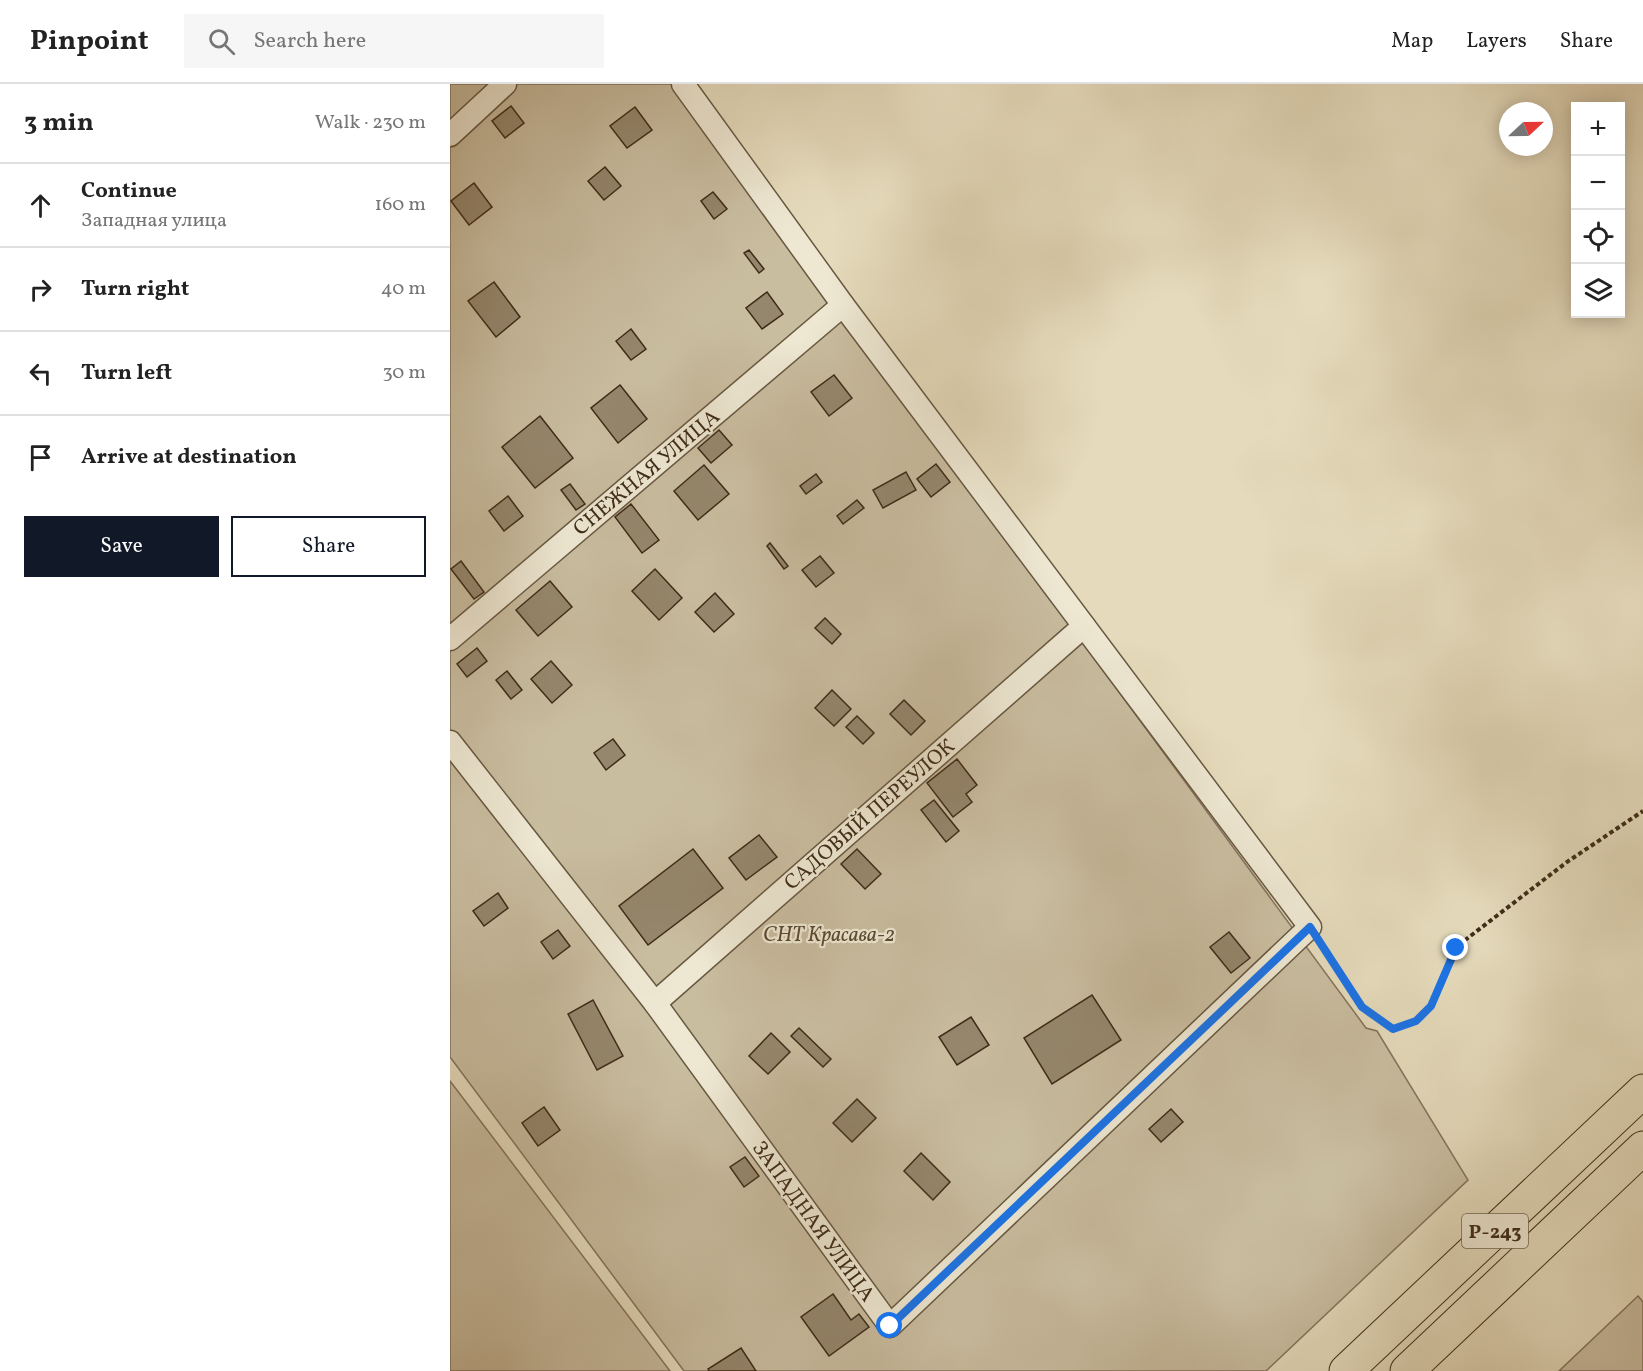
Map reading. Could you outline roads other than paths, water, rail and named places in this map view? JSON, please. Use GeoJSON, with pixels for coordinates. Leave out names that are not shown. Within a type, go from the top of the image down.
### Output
{"type":"FeatureCollection","features":[{"type":"Feature","properties":{"kind":"highway","name":"Р-243"},"geometry":{"type":"LineString","coordinates":[[1346,1371],[1643,1090]]}},
{"type":"Feature","properties":{"kind":"highway","name":"Р-243"},"geometry":{"type":"LineString","coordinates":[[1407,1371],[1643,1148]]}},
{"type":"Feature","properties":{"kind":"street"},"geometry":{"type":"LineString","coordinates":[[450,135],[506,84]]}},
{"type":"Feature","properties":{"kind":"street"},"geometry":{"type":"LineString","coordinates":[[683,84],[843,304],[1083,626]]}},
{"type":"Feature","properties":{"kind":"street","name":"СНЕЖНАЯ УЛИЦА"},"geometry":{"type":"LineString","coordinates":[[450,639],[843,304]]}},
{"type":"Feature","properties":{"kind":"street","name":"ЗАПАДНАЯ УЛИЦА"},"geometry":{"type":"LineString","coordinates":[[450,742],[655,1003],[890,1326],[1310,927],[1083,626]]}},
{"type":"Feature","properties":{"kind":"street","name":"САДОВЫЙ ПЕРЕУЛОК"},"geometry":{"type":"LineString","coordinates":[[655,1003],[1083,626]]}},
{"type":"Feature","properties":{"kind":"park label","name":"СНТ Красава-2"},"geometry":{"type":"Point","coordinates":[829,934]}}]}
